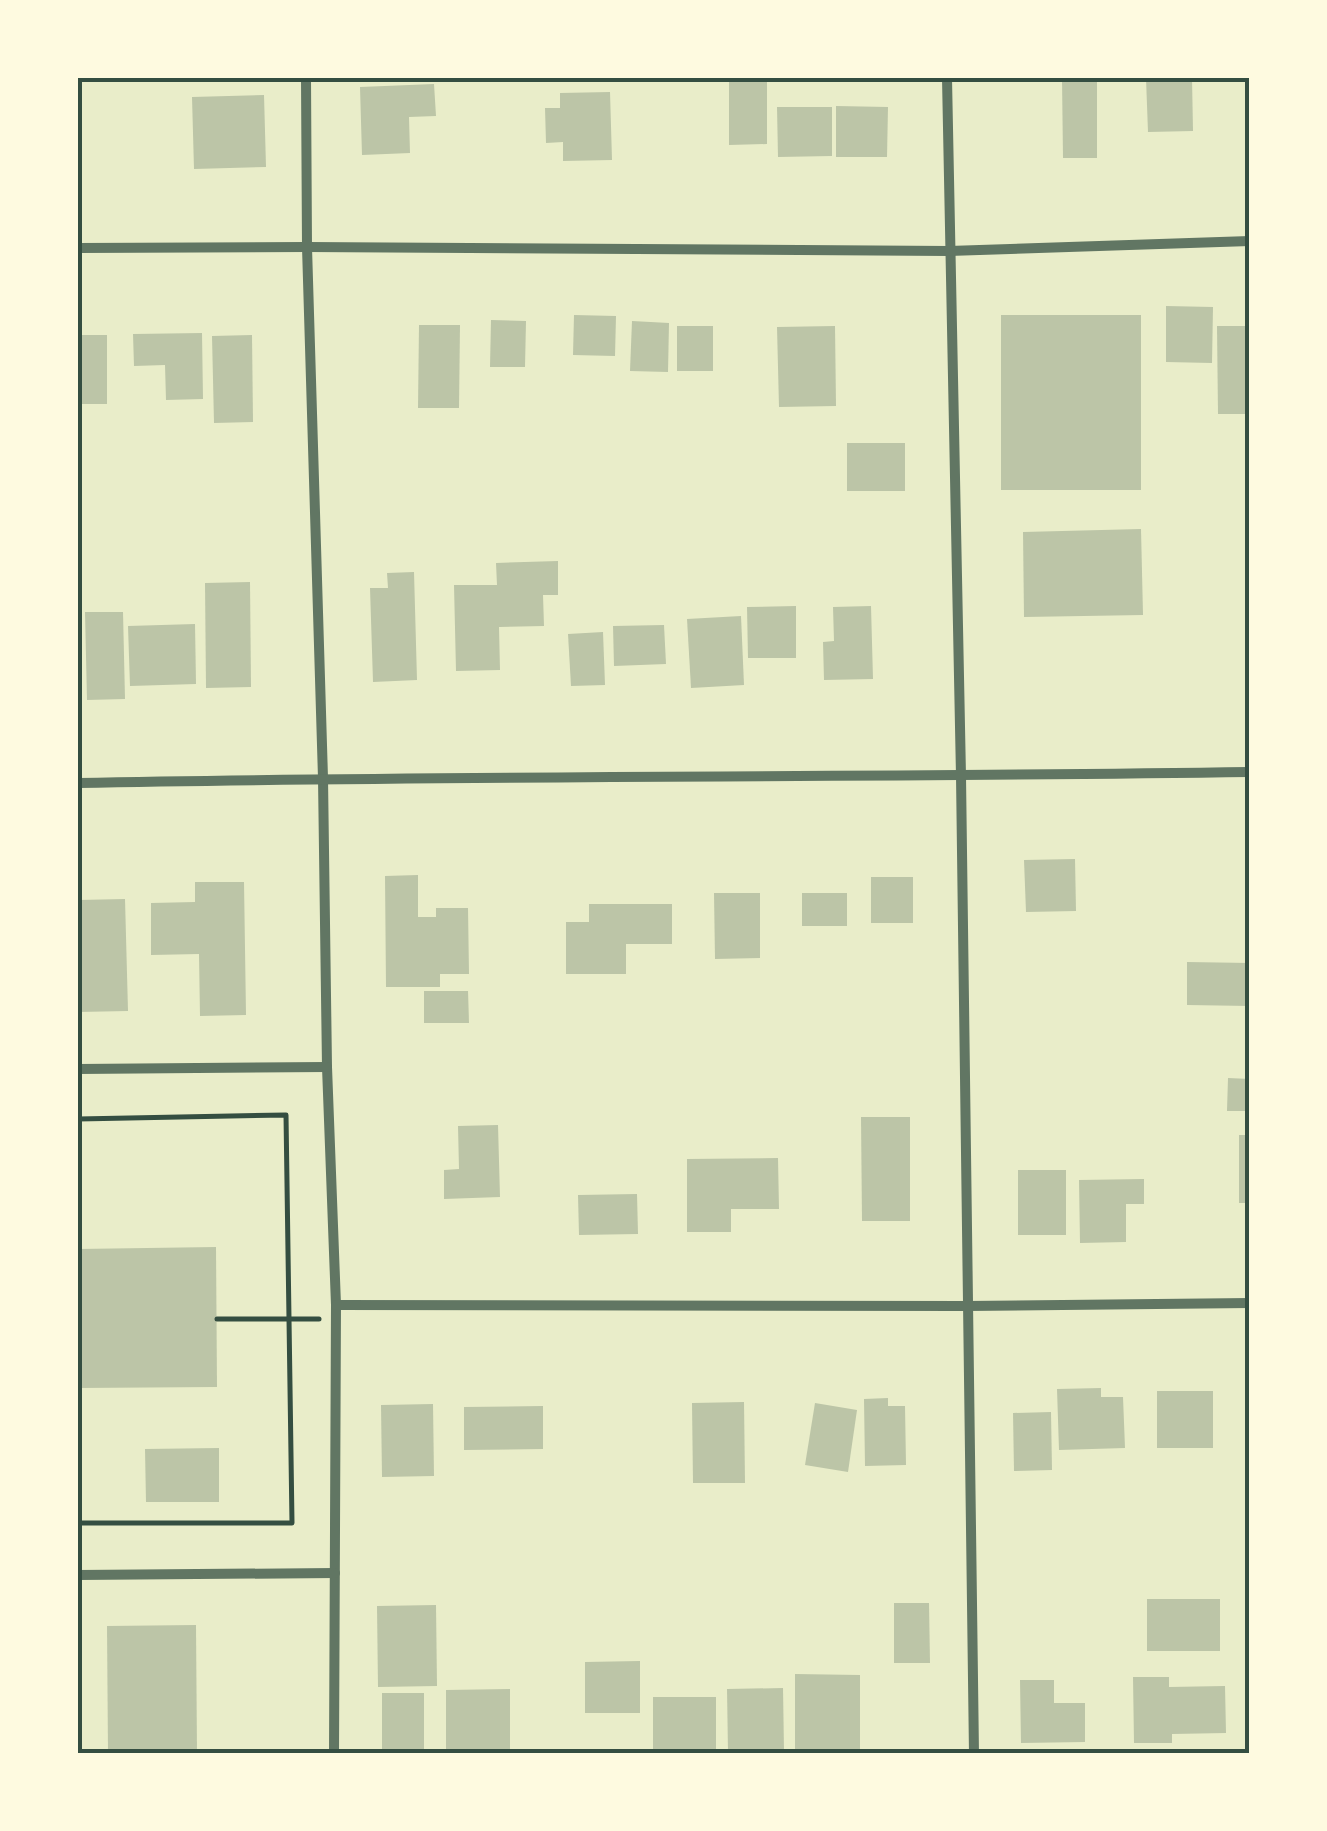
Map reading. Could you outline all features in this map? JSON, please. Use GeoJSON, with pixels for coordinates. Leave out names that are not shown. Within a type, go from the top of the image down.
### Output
{"type":"FeatureCollection","features":[{"type":"Feature","properties":{"kind":"street"},"geometry":{"type":"LineString","coordinates":[[306,78],[327,1068],[336,1305],[334,1754]]}},
{"type":"Feature","properties":{"kind":"street"},"geometry":{"type":"LineString","coordinates":[[946,78],[974,1754]]}},
{"type":"Feature","properties":{"kind":"street"},"geometry":{"type":"LineString","coordinates":[[78,248],[949,251],[1250,242]]}},
{"type":"Feature","properties":{"kind":"street"},"geometry":{"type":"LineString","coordinates":[[78,783],[1250,772]]}},
{"type":"Feature","properties":{"kind":"street"},"geometry":{"type":"LineString","coordinates":[[78,1070],[327,1068]]}},
{"type":"Feature","properties":{"kind":"street"},"geometry":{"type":"LineString","coordinates":[[336,1305],[1250,1303]]}},
{"type":"Feature","properties":{"kind":"street"},"geometry":{"type":"LineString","coordinates":[[78,1575],[334,1573]]}},
{"type":"Feature","properties":{"kind":"path"},"geometry":{"type":"LineString","coordinates":[[78,1119],[286,1116],[292,1522],[78,1523]]}},
{"type":"Feature","properties":{"kind":"path"},"geometry":{"type":"LineString","coordinates":[[216,1318],[336,1319]]}},
{"type":"Feature","properties":{"kind":"building"},"geometry":{"type":"Polygon","coordinates":[[[729,78],[767,78],[767,144],[729,145],[729,78]]]}},
{"type":"Feature","properties":{"kind":"building"},"geometry":{"type":"Polygon","coordinates":[[[1062,78],[1097,78],[1097,158],[1063,158],[1062,78]]]}},
{"type":"Feature","properties":{"kind":"building"},"geometry":{"type":"Polygon","coordinates":[[[1146,78],[1192,78],[1193,131],[1148,132],[1146,78]]]}},
{"type":"Feature","properties":{"kind":"building"},"geometry":{"type":"Polygon","coordinates":[[[434,84],[436,116],[409,117],[410,153],[362,155],[360,87],[434,84]]]}},
{"type":"Feature","properties":{"kind":"building"},"geometry":{"type":"Polygon","coordinates":[[[610,92],[612,160],[563,161],[563,142],[546,143],[545,108],[560,108],[560,93],[610,92]]]}},
{"type":"Feature","properties":{"kind":"building"},"geometry":{"type":"Polygon","coordinates":[[[264,95],[266,167],[194,169],[192,97],[264,95]]]}},
{"type":"Feature","properties":{"kind":"building"},"geometry":{"type":"Polygon","coordinates":[[[836,106],[888,107],[887,157],[836,157],[836,106]]]}},
{"type":"Feature","properties":{"kind":"building"},"geometry":{"type":"Polygon","coordinates":[[[777,107],[832,107],[832,156],[778,157],[777,107]]]}},
{"type":"Feature","properties":{"kind":"building"},"geometry":{"type":"Polygon","coordinates":[[[1166,306],[1213,307],[1212,363],[1166,362],[1166,306]]]}},
{"type":"Feature","properties":{"kind":"building"},"geometry":{"type":"Polygon","coordinates":[[[574,315],[616,316],[615,356],[573,355],[574,315]]]}},
{"type":"Feature","properties":{"kind":"building"},"geometry":{"type":"Polygon","coordinates":[[[1001,315],[1141,315],[1141,490],[1001,490],[1001,315]]]}},
{"type":"Feature","properties":{"kind":"building"},"geometry":{"type":"Polygon","coordinates":[[[491,320],[526,321],[525,367],[490,367],[491,320]]]}},
{"type":"Feature","properties":{"kind":"building"},"geometry":{"type":"Polygon","coordinates":[[[632,321],[669,323],[668,372],[630,371],[632,321]]]}},
{"type":"Feature","properties":{"kind":"building"},"geometry":{"type":"Polygon","coordinates":[[[419,325],[460,325],[459,408],[418,408],[419,325]]]}},
{"type":"Feature","properties":{"kind":"building"},"geometry":{"type":"Polygon","coordinates":[[[677,326],[713,326],[713,371],[677,371],[677,326]]]}},
{"type":"Feature","properties":{"kind":"building"},"geometry":{"type":"Polygon","coordinates":[[[835,326],[836,406],[779,407],[777,327],[835,326]]]}},
{"type":"Feature","properties":{"kind":"building"},"geometry":{"type":"Polygon","coordinates":[[[1217,326],[1250,326],[1250,414],[1218,414],[1217,326]]]}},
{"type":"Feature","properties":{"kind":"building"},"geometry":{"type":"Polygon","coordinates":[[[202,333],[203,399],[166,400],[165,365],[134,366],[133,334],[202,333]]]}},
{"type":"Feature","properties":{"kind":"building"},"geometry":{"type":"Polygon","coordinates":[[[78,335],[107,335],[107,404],[78,404],[78,335]]]}},
{"type":"Feature","properties":{"kind":"building"},"geometry":{"type":"Polygon","coordinates":[[[252,335],[253,422],[214,423],[212,336],[252,335]]]}},
{"type":"Feature","properties":{"kind":"building"},"geometry":{"type":"Polygon","coordinates":[[[847,443],[905,443],[905,491],[847,491],[847,443]]]}},
{"type":"Feature","properties":{"kind":"building"},"geometry":{"type":"Polygon","coordinates":[[[1141,529],[1143,615],[1024,617],[1023,532],[1141,529]]]}},
{"type":"Feature","properties":{"kind":"building"},"geometry":{"type":"Polygon","coordinates":[[[558,561],[558,595],[543,595],[544,626],[499,627],[500,670],[456,671],[454,585],[497,585],[496,563],[558,561]]]}},
{"type":"Feature","properties":{"kind":"building"},"geometry":{"type":"Polygon","coordinates":[[[414,572],[417,680],[373,682],[370,588],[388,588],[387,573],[414,572]]]}},
{"type":"Feature","properties":{"kind":"building"},"geometry":{"type":"Polygon","coordinates":[[[250,582],[251,687],[206,688],[205,583],[250,582]]]}},
{"type":"Feature","properties":{"kind":"building"},"geometry":{"type":"Polygon","coordinates":[[[796,606],[796,658],[748,658],[747,607],[796,606]]]}},
{"type":"Feature","properties":{"kind":"building"},"geometry":{"type":"Polygon","coordinates":[[[871,606],[873,679],[824,680],[823,642],[834,641],[833,607],[871,606]]]}},
{"type":"Feature","properties":{"kind":"building"},"geometry":{"type":"Polygon","coordinates":[[[85,612],[123,612],[125,699],[87,700],[85,612]]]}},
{"type":"Feature","properties":{"kind":"building"},"geometry":{"type":"Polygon","coordinates":[[[741,616],[744,685],[691,688],[687,619],[741,616]]]}},
{"type":"Feature","properties":{"kind":"building"},"geometry":{"type":"Polygon","coordinates":[[[195,624],[196,684],[130,686],[128,626],[195,624]]]}},
{"type":"Feature","properties":{"kind":"building"},"geometry":{"type":"Polygon","coordinates":[[[664,625],[666,664],[614,666],[613,626],[664,625]]]}},
{"type":"Feature","properties":{"kind":"building"},"geometry":{"type":"Polygon","coordinates":[[[603,632],[605,685],[571,686],[568,634],[603,632]]]}},
{"type":"Feature","properties":{"kind":"building"},"geometry":{"type":"Polygon","coordinates":[[[1075,859],[1076,911],[1026,912],[1024,860],[1075,859]]]}},
{"type":"Feature","properties":{"kind":"building"},"geometry":{"type":"Polygon","coordinates":[[[418,875],[418,917],[436,917],[436,908],[468,908],[469,974],[440,974],[440,987],[386,987],[385,876],[418,875]]]}},
{"type":"Feature","properties":{"kind":"building"},"geometry":{"type":"Polygon","coordinates":[[[871,877],[913,877],[913,923],[871,923],[871,877]]]}},
{"type":"Feature","properties":{"kind":"building"},"geometry":{"type":"Polygon","coordinates":[[[195,882],[244,882],[246,1015],[200,1016],[199,954],[151,955],[151,903],[195,902],[195,882]]]}},
{"type":"Feature","properties":{"kind":"building"},"geometry":{"type":"Polygon","coordinates":[[[714,893],[760,893],[760,958],[715,959],[714,893]]]}},
{"type":"Feature","properties":{"kind":"building"},"geometry":{"type":"Polygon","coordinates":[[[802,893],[847,893],[847,926],[802,926],[802,893]]]}},
{"type":"Feature","properties":{"kind":"building"},"geometry":{"type":"Polygon","coordinates":[[[125,899],[128,1011],[78,1012],[78,900],[125,899]]]}},
{"type":"Feature","properties":{"kind":"building"},"geometry":{"type":"Polygon","coordinates":[[[589,904],[672,904],[672,944],[626,944],[626,974],[566,974],[566,922],[589,922],[589,904]]]}},
{"type":"Feature","properties":{"kind":"building"},"geometry":{"type":"Polygon","coordinates":[[[1187,962],[1250,963],[1250,1006],[1187,1005],[1187,962]]]}},
{"type":"Feature","properties":{"kind":"building"},"geometry":{"type":"Polygon","coordinates":[[[424,991],[468,991],[469,1023],[424,1023],[424,991]]]}},
{"type":"Feature","properties":{"kind":"building"},"geometry":{"type":"Polygon","coordinates":[[[1228,1078],[1250,1079],[1250,1111],[1227,1111],[1228,1078]]]}},
{"type":"Feature","properties":{"kind":"building"},"geometry":{"type":"Polygon","coordinates":[[[861,1117],[910,1117],[910,1221],[862,1221],[861,1117]]]}},
{"type":"Feature","properties":{"kind":"building"},"geometry":{"type":"Polygon","coordinates":[[[498,1125],[500,1197],[444,1199],[444,1170],[459,1169],[458,1126],[498,1125]]]}},
{"type":"Feature","properties":{"kind":"building"},"geometry":{"type":"Polygon","coordinates":[[[1239,1135],[1250,1135],[1250,1203],[1239,1203],[1239,1135]]]}},
{"type":"Feature","properties":{"kind":"building"},"geometry":{"type":"Polygon","coordinates":[[[778,1158],[779,1209],[731,1209],[731,1232],[687,1232],[687,1159],[778,1158]]]}},
{"type":"Feature","properties":{"kind":"building"},"geometry":{"type":"Polygon","coordinates":[[[1018,1170],[1066,1170],[1066,1235],[1018,1235],[1018,1170]]]}},
{"type":"Feature","properties":{"kind":"building"},"geometry":{"type":"Polygon","coordinates":[[[1144,1179],[1144,1204],[1126,1204],[1126,1242],[1080,1243],[1079,1180],[1144,1179]]]}},
{"type":"Feature","properties":{"kind":"building"},"geometry":{"type":"Polygon","coordinates":[[[637,1194],[638,1234],[579,1235],[578,1195],[637,1194]]]}},
{"type":"Feature","properties":{"kind":"building"},"geometry":{"type":"Polygon","coordinates":[[[216,1247],[217,1387],[78,1388],[78,1249],[216,1247]]]}},
{"type":"Feature","properties":{"kind":"building"},"geometry":{"type":"Polygon","coordinates":[[[1101,1388],[1101,1397],[1123,1397],[1125,1448],[1059,1450],[1057,1389],[1101,1388]]]}},
{"type":"Feature","properties":{"kind":"building"},"geometry":{"type":"Polygon","coordinates":[[[1157,1391],[1213,1391],[1213,1448],[1157,1448],[1157,1391]]]}},
{"type":"Feature","properties":{"kind":"building"},"geometry":{"type":"Polygon","coordinates":[[[888,1398],[888,1406],[905,1406],[906,1465],[865,1466],[864,1399],[888,1398]]]}},
{"type":"Feature","properties":{"kind":"building"},"geometry":{"type":"Polygon","coordinates":[[[744,1402],[745,1483],[693,1483],[692,1403],[744,1402]]]}},
{"type":"Feature","properties":{"kind":"building"},"geometry":{"type":"Polygon","coordinates":[[[815,1403],[857,1410],[848,1472],[805,1465],[815,1403]]]}},
{"type":"Feature","properties":{"kind":"building"},"geometry":{"type":"Polygon","coordinates":[[[433,1404],[434,1476],[382,1477],[381,1405],[433,1404]]]}},
{"type":"Feature","properties":{"kind":"building"},"geometry":{"type":"Polygon","coordinates":[[[543,1406],[543,1449],[464,1450],[464,1407],[543,1406]]]}},
{"type":"Feature","properties":{"kind":"building"},"geometry":{"type":"Polygon","coordinates":[[[1051,1412],[1052,1470],[1014,1471],[1013,1413],[1051,1412]]]}},
{"type":"Feature","properties":{"kind":"building"},"geometry":{"type":"Polygon","coordinates":[[[219,1448],[219,1502],[146,1502],[145,1449],[219,1448]]]}},
{"type":"Feature","properties":{"kind":"building"},"geometry":{"type":"Polygon","coordinates":[[[1147,1599],[1220,1599],[1220,1651],[1147,1651],[1147,1599]]]}},
{"type":"Feature","properties":{"kind":"building"},"geometry":{"type":"Polygon","coordinates":[[[894,1603],[929,1603],[930,1663],[894,1663],[894,1603]]]}},
{"type":"Feature","properties":{"kind":"building"},"geometry":{"type":"Polygon","coordinates":[[[436,1605],[437,1686],[378,1687],[377,1606],[436,1605]]]}},
{"type":"Feature","properties":{"kind":"building"},"geometry":{"type":"Polygon","coordinates":[[[196,1625],[197,1754],[108,1754],[107,1626],[196,1625]]]}},
{"type":"Feature","properties":{"kind":"building"},"geometry":{"type":"Polygon","coordinates":[[[640,1661],[640,1713],[585,1713],[585,1662],[640,1661]]]}},
{"type":"Feature","properties":{"kind":"building"},"geometry":{"type":"Polygon","coordinates":[[[795,1674],[860,1675],[860,1754],[795,1754],[795,1674]]]}},
{"type":"Feature","properties":{"kind":"building"},"geometry":{"type":"Polygon","coordinates":[[[1133,1677],[1169,1677],[1169,1687],[1225,1686],[1226,1733],[1172,1734],[1172,1743],[1134,1743],[1133,1677]]]}},
{"type":"Feature","properties":{"kind":"building"},"geometry":{"type":"Polygon","coordinates":[[[1020,1680],[1054,1680],[1054,1703],[1085,1703],[1085,1742],[1021,1743],[1020,1680]]]}},
{"type":"Feature","properties":{"kind":"building"},"geometry":{"type":"Polygon","coordinates":[[[783,1688],[784,1751],[728,1752],[727,1689],[783,1688]]]}},
{"type":"Feature","properties":{"kind":"building"},"geometry":{"type":"Polygon","coordinates":[[[510,1689],[510,1754],[446,1754],[446,1690],[510,1689]]]}},
{"type":"Feature","properties":{"kind":"building"},"geometry":{"type":"Polygon","coordinates":[[[382,1693],[424,1693],[424,1754],[382,1754],[382,1693]]]}},
{"type":"Feature","properties":{"kind":"building"},"geometry":{"type":"Polygon","coordinates":[[[653,1697],[716,1697],[716,1754],[653,1754],[653,1697]]]}}]}
